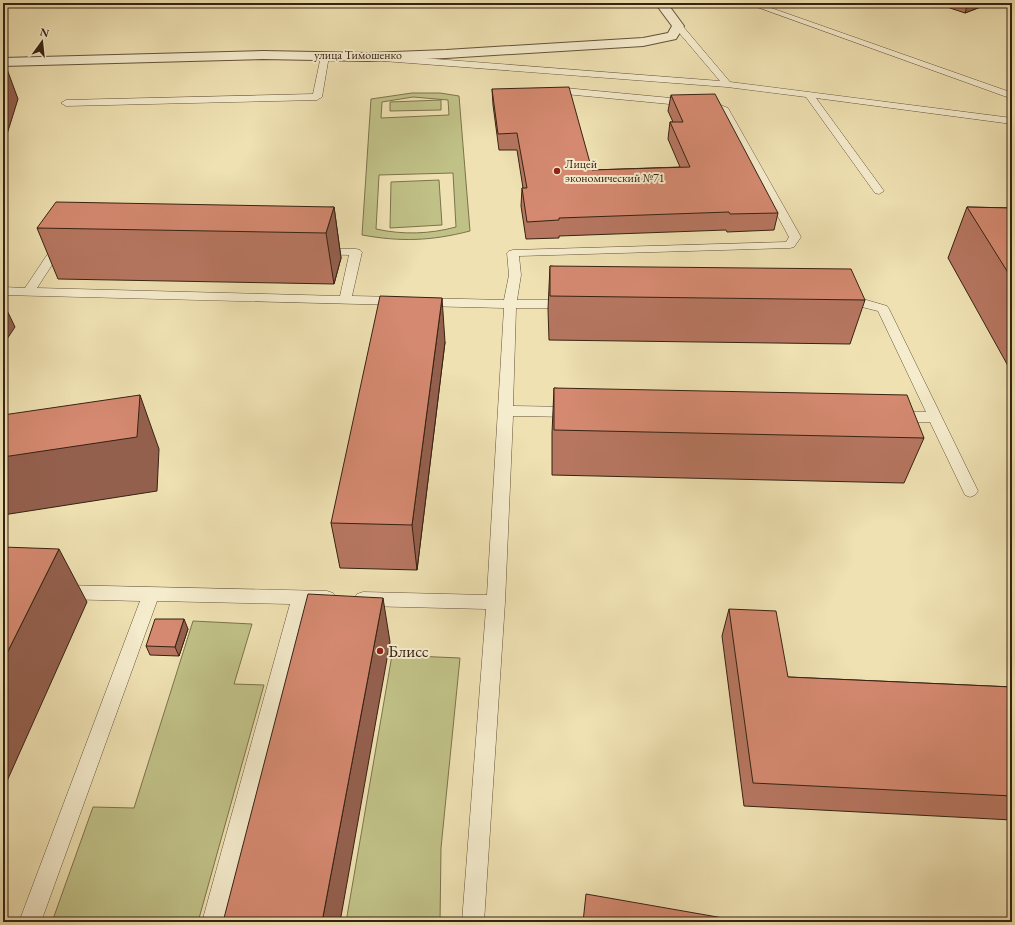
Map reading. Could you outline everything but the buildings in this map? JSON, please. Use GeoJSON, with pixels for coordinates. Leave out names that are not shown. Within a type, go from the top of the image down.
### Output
{"type":"FeatureCollection","features":[{"type":"Feature","properties":{"kind":"street"},"geometry":{"type":"LineString","coordinates":[[661,3],[678,26]]}},
{"type":"Feature","properties":{"kind":"street","name":"улица Тимошенко"},"geometry":{"type":"LineString","coordinates":[[3,62],[263,55],[368,57],[446,54],[643,42],[672,36],[678,26]]}},
{"type":"Feature","properties":{"kind":"lane"},"geometry":{"type":"LineString","coordinates":[[750,3],[1007,94]]}},
{"type":"Feature","properties":{"kind":"lane"},"geometry":{"type":"LineString","coordinates":[[678,26],[727,84]]}},
{"type":"Feature","properties":{"kind":"lane"},"geometry":{"type":"LineString","coordinates":[[66,103],[317,97],[325,56]]}},
{"type":"Feature","properties":{"kind":"lane"},"geometry":{"type":"LineString","coordinates":[[368,57],[727,84],[1012,121]]}},
{"type":"Feature","properties":{"kind":"lane"},"geometry":{"type":"LineString","coordinates":[[473,922],[496,602],[510,304],[515,275],[513,253],[790,245],[794,236],[725,110],[713,105],[566,91],[542,92]]}},
{"type":"Feature","properties":{"kind":"lane"},"geometry":{"type":"LineString","coordinates":[[808,94],[879,191]]}},
{"type":"Feature","properties":{"kind":"lane"},"geometry":{"type":"LineString","coordinates":[[28,292],[59,245],[75,245]]}},
{"type":"Feature","properties":{"kind":"lane"},"geometry":{"type":"LineString","coordinates":[[309,251],[356,252],[345,300]]}},
{"type":"Feature","properties":{"kind":"lane"},"geometry":{"type":"LineString","coordinates":[[3,291],[510,304],[580,304]]}},
{"type":"Feature","properties":{"kind":"lane"},"geometry":{"type":"LineString","coordinates":[[832,303],[863,303],[883,309],[970,491]]}},
{"type":"Feature","properties":{"kind":"lane"},"geometry":{"type":"LineString","coordinates":[[506,411],[585,412]]}},
{"type":"Feature","properties":{"kind":"lane"},"geometry":{"type":"LineString","coordinates":[[879,416],[935,417]]}},
{"type":"Feature","properties":{"kind":"lane"},"geometry":{"type":"LineString","coordinates":[[42,591],[151,595],[496,602]]}},
{"type":"Feature","properties":{"kind":"lane"},"geometry":{"type":"LineString","coordinates":[[30,922],[151,595]]}},
{"type":"Feature","properties":{"kind":"lane"},"geometry":{"type":"LineString","coordinates":[[213,922],[300,598]]}},
{"type":"Feature","properties":{"kind":"green space"},"geometry":{"type":"Polygon","coordinates":[[[412,93],[440,93],[459,96],[470,231],[429,239],[390,239],[362,235],[371,99],[412,93]],[[413,97],[382,102],[381,118],[449,115],[448,100],[413,97]],[[453,173],[379,175],[376,229],[416,233],[456,227],[453,173]]]}},
{"type":"Feature","properties":{"kind":"green space"},"geometry":{"type":"Polygon","coordinates":[[[441,100],[441,110],[390,111],[390,102],[441,100]]]}},
{"type":"Feature","properties":{"kind":"green space"},"geometry":{"type":"Polygon","coordinates":[[[439,180],[442,225],[390,228],[391,182],[439,180]]]}},
{"type":"Feature","properties":{"kind":"green space"},"geometry":{"type":"Polygon","coordinates":[[[193,621],[252,624],[234,684],[264,685],[198,922],[52,922],[93,807],[134,808],[193,621]]]}},
{"type":"Feature","properties":{"kind":"green space"},"geometry":{"type":"Polygon","coordinates":[[[392,655],[460,658],[441,848],[440,922],[346,922],[392,655]]]}},
{"type":"Feature","properties":{"kind":"place","name":"Лицей экономический №71"},"geometry":{"type":"Point","coordinates":[557,171]}},
{"type":"Feature","properties":{"kind":"place","name":"Блисс"},"geometry":{"type":"Point","coordinates":[380,651]}}]}
